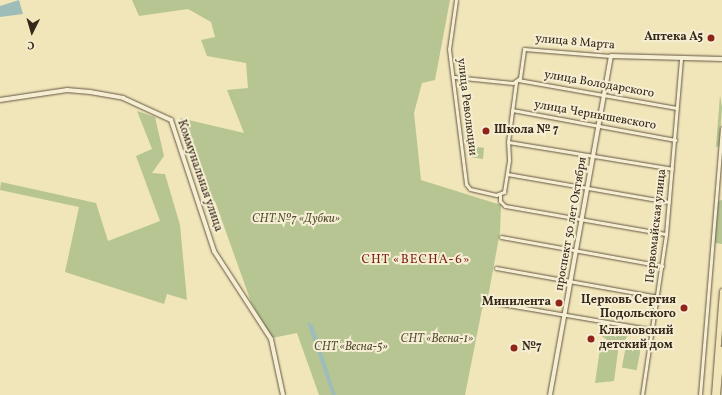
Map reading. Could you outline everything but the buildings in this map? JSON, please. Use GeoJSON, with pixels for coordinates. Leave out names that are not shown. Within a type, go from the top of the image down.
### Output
{"type":"FeatureCollection","features":[{"type":"Feature","properties":{"kind":"main road"},"geometry":{"type":"LineString","coordinates":[[714,395],[722,291]]}},
{"type":"Feature","properties":{"kind":"main road"},"geometry":{"type":"LineString","coordinates":[[718,395],[720,387],[722,335]]}},
{"type":"Feature","properties":{"kind":"street","name":"улица Революции"},"geometry":{"type":"LineString","coordinates":[[456,0],[449,48],[454,77],[466,184],[470,188],[500,195]]}},
{"type":"Feature","properties":{"kind":"street","name":"улица 8 Марта"},"geometry":{"type":"LineString","coordinates":[[517,81],[524,49],[611,56],[722,59]]}},
{"type":"Feature","properties":{"kind":"street","name":"проспект 50 лет Октября"},"geometry":{"type":"LineString","coordinates":[[550,395],[583,220],[611,56]]}},
{"type":"Feature","properties":{"kind":"street","name":"Первомайская улица"},"geometry":{"type":"LineString","coordinates":[[642,395],[658,297],[666,234],[681,58]]}},
{"type":"Feature","properties":{"kind":"street"},"geometry":{"type":"LineString","coordinates":[[454,77],[517,81],[508,142],[510,158],[504,192],[500,195],[500,201],[505,206],[666,234]]}},
{"type":"Feature","properties":{"kind":"street","name":"улица Володарского"},"geometry":{"type":"LineString","coordinates":[[517,81],[677,108]]}},
{"type":"Feature","properties":{"kind":"street","name":"Коммунальная улица"},"geometry":{"type":"LineString","coordinates":[[0,100],[67,90],[90,92],[122,98],[171,120],[214,251],[271,339],[282,395]]}},
{"type":"Feature","properties":{"kind":"street","name":"улица Чернышевского"},"geometry":{"type":"LineString","coordinates":[[512,110],[675,140]]}},
{"type":"Feature","properties":{"kind":"street"},"geometry":{"type":"LineString","coordinates":[[700,395],[722,128]]}},
{"type":"Feature","properties":{"kind":"street"},"geometry":{"type":"LineString","coordinates":[[508,142],[594,158],[672,169]]}},
{"type":"Feature","properties":{"kind":"street"},"geometry":{"type":"LineString","coordinates":[[507,174],[588,190],[669,202]]}},
{"type":"Feature","properties":{"kind":"street"},"geometry":{"type":"LineString","coordinates":[[501,237],[662,266]]}},
{"type":"Feature","properties":{"kind":"street"},"geometry":{"type":"LineString","coordinates":[[496,268],[658,297]]}},
{"type":"Feature","properties":{"kind":"street"},"geometry":{"type":"LineString","coordinates":[[490,302],[653,330]]}},
{"type":"Feature","properties":{"kind":"green space"},"geometry":{"type":"Polygon","coordinates":[[[132,0],[450,0],[435,80],[422,83],[414,113],[421,180],[501,205],[500,232],[488,297],[482,309],[465,395],[319,395],[297,333],[272,338],[251,302],[215,201],[211,201],[180,118],[244,133],[227,90],[248,88],[246,63],[207,56],[201,40],[215,37],[211,22],[188,9],[139,16],[132,0]]]}},
{"type":"Feature","properties":{"kind":"green space"},"geometry":{"type":"Polygon","coordinates":[[[720,95],[722,108],[719,146],[716,147],[720,95]]]}},
{"type":"Feature","properties":{"kind":"green space"},"geometry":{"type":"Polygon","coordinates":[[[137,111],[155,117],[164,156],[152,173],[165,174],[180,225],[187,300],[167,294],[164,304],[65,272],[79,207],[0,190],[1,182],[96,203],[108,241],[160,221],[136,156],[152,149],[137,111]]]}},
{"type":"Feature","properties":{"kind":"green space"},"geometry":{"type":"Polygon","coordinates":[[[467,141],[473,141],[473,146],[484,148],[483,159],[469,157],[467,141]]]}},
{"type":"Feature","properties":{"kind":"green space"},"geometry":{"type":"Polygon","coordinates":[[[722,200],[722,244],[714,242],[718,201],[722,200]]]}},
{"type":"Feature","properties":{"kind":"green space"},"geometry":{"type":"Polygon","coordinates":[[[627,327],[630,332],[623,343],[619,344],[614,381],[595,383],[600,349],[606,348],[608,341],[598,333],[612,335],[620,328],[627,327]]]}},
{"type":"Feature","properties":{"kind":"green space"},"geometry":{"type":"Polygon","coordinates":[[[627,341],[642,344],[637,370],[622,368],[627,341]]]}},
{"type":"Feature","properties":{"kind":"water"},"geometry":{"type":"Polygon","coordinates":[[[19,0],[23,14],[0,17],[0,6],[19,0]]]}},
{"type":"Feature","properties":{"kind":"water"},"geometry":{"type":"Polygon","coordinates":[[[307,322],[313,325],[336,395],[332,395],[307,322]]]}},
{"type":"Feature","properties":{"kind":"place","name":"Аптека А5"},"geometry":{"type":"Point","coordinates":[711,38]}},
{"type":"Feature","properties":{"kind":"place","name":"Школа № 7"},"geometry":{"type":"Point","coordinates":[486,131]}},
{"type":"Feature","properties":{"kind":"place","name":"Минилента"},"geometry":{"type":"Point","coordinates":[559,303]}},
{"type":"Feature","properties":{"kind":"place","name":"Церковь Сергия Подольского"},"geometry":{"type":"Point","coordinates":[684,308]}},
{"type":"Feature","properties":{"kind":"place","name":"Климовский детский дом"},"geometry":{"type":"Point","coordinates":[591,339]}},
{"type":"Feature","properties":{"kind":"place","name":"№7"},"geometry":{"type":"Point","coordinates":[514,348]}},
{"type":"Feature","properties":{"kind":"district","name":"СНТ «ВЕСНА-6»"},"geometry":{"type":"Point","coordinates":[416,260]}},
{"type":"Feature","properties":{"kind":"park label","name":"СНТ №7 «Дубки»"},"geometry":{"type":"Point","coordinates":[296,220]}},
{"type":"Feature","properties":{"kind":"park label","name":"СНТ «Весна-1»"},"geometry":{"type":"Point","coordinates":[437,340]}},
{"type":"Feature","properties":{"kind":"park label","name":"СНТ «Весна-5»"},"geometry":{"type":"Point","coordinates":[351,348]}}]}
